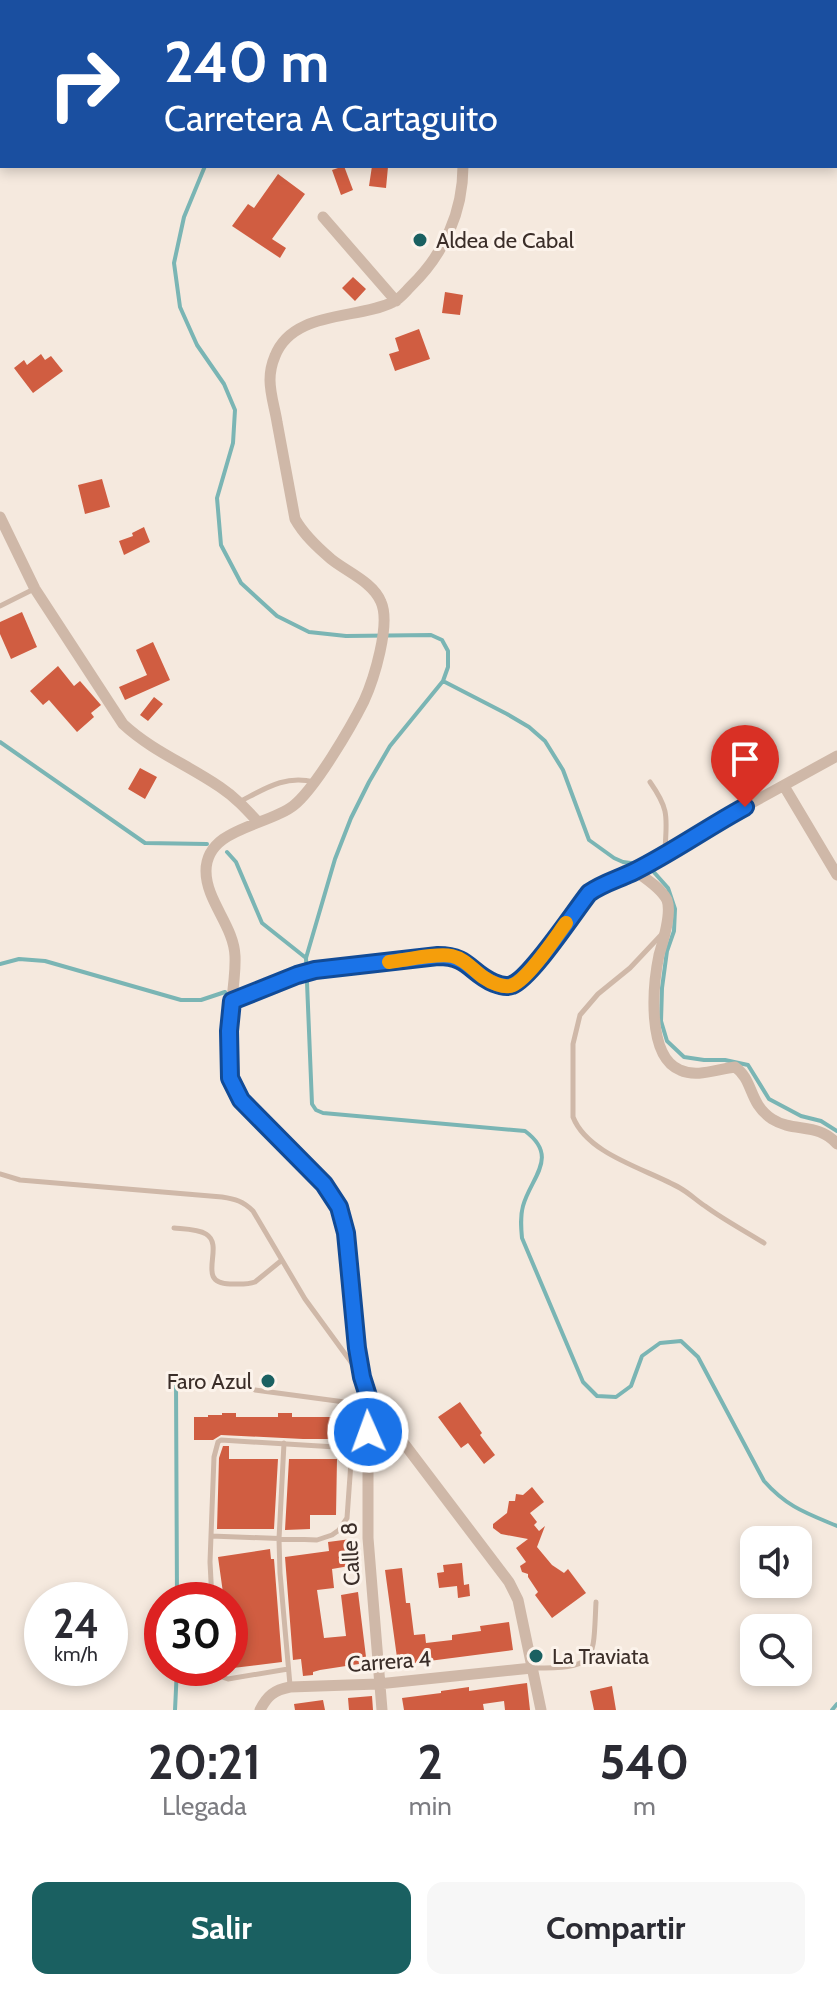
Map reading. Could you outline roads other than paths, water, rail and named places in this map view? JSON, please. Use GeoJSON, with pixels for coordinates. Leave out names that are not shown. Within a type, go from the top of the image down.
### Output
{"type":"FeatureCollection","features":[{"type":"Feature","properties":{"kind":"street"},"geometry":{"type":"LineString","coordinates":[[463,168],[463,186],[453,225],[423,275],[396,301],[323,319],[297,331],[275,354],[270,381],[295,519],[303,533],[331,559],[371,587],[381,600],[386,619],[365,699],[315,782],[292,807],[219,842],[210,852],[206,879],[236,953],[228,1043],[230,1078],[241,1100],[324,1184],[339,1207],[346,1233],[356,1335],[368,1400],[509,1582],[518,1600],[541,1710]]}},
{"type":"Feature","properties":{"kind":"street"},"geometry":{"type":"LineString","coordinates":[[323,217],[396,301]]}},
{"type":"Feature","properties":{"kind":"street"},"geometry":{"type":"LineString","coordinates":[[0,517],[35,589],[123,724],[140,739],[220,786],[258,822]]}},
{"type":"Feature","properties":{"kind":"street"},"geometry":{"type":"LineString","coordinates":[[232,1001],[315,970],[438,956],[465,961],[495,983],[513,985],[537,963],[589,893],[600,885],[635,871],[837,756]]}},
{"type":"Feature","properties":{"kind":"street"},"geometry":{"type":"LineString","coordinates":[[784,786],[837,875]]}},
{"type":"Feature","properties":{"kind":"street"},"geometry":{"type":"LineString","coordinates":[[635,871],[652,883],[666,900],[668,912],[658,959],[654,1007],[657,1040],[667,1061],[680,1070],[699,1073],[735,1067],[746,1079],[759,1109],[773,1120],[787,1126],[824,1132],[837,1144]]}},
{"type":"Feature","properties":{"kind":"street","name":"Calle 8"},"geometry":{"type":"LineString","coordinates":[[368,1400],[368,1538],[382,1710]]}},
{"type":"Feature","properties":{"kind":"street","name":"Carrera 4"},"geometry":{"type":"LineString","coordinates":[[290,1687],[378,1684],[532,1668]]}},
{"type":"Feature","properties":{"kind":"street"},"geometry":{"type":"LineString","coordinates":[[260,1710],[267,1697],[277,1690],[290,1687]]}},
{"type":"Feature","properties":{"kind":"lane"},"geometry":{"type":"LineString","coordinates":[[0,606],[35,589]]}},
{"type":"Feature","properties":{"kind":"lane"},"geometry":{"type":"LineString","coordinates":[[239,802],[280,782],[298,778],[315,782]]}},
{"type":"Feature","properties":{"kind":"lane"},"geometry":{"type":"LineString","coordinates":[[650,782],[662,800],[667,818],[665,854]]}},
{"type":"Feature","properties":{"kind":"lane"},"geometry":{"type":"LineString","coordinates":[[665,930],[580,1015],[573,1044],[573,1117],[586,1138],[599,1147],[682,1189],[764,1243]]}},
{"type":"Feature","properties":{"kind":"lane"},"geometry":{"type":"LineString","coordinates":[[0,1174],[20,1180],[234,1198],[245,1203],[253,1211],[305,1299],[362,1377]]}},
{"type":"Feature","properties":{"kind":"lane"},"geometry":{"type":"LineString","coordinates":[[174,1228],[205,1233],[210,1237],[212,1275],[218,1284],[250,1284],[282,1260]]}},
{"type":"Feature","properties":{"kind":"lane"},"geometry":{"type":"LineString","coordinates":[[255,1390],[368,1400]]}},
{"type":"Feature","properties":{"kind":"lane"},"geometry":{"type":"LineString","coordinates":[[211,1536],[317,1540],[332,1535],[347,1518],[352,1448],[218,1442],[214,1457],[210,1562],[211,1582]]}},
{"type":"Feature","properties":{"kind":"lane"},"geometry":{"type":"LineString","coordinates":[[284,1443],[279,1539],[290,1687]]}},
{"type":"Feature","properties":{"kind":"lane"},"geometry":{"type":"LineString","coordinates":[[532,1668],[579,1665],[588,1659],[593,1647],[596,1602]]}},
{"type":"Feature","properties":{"kind":"lane"},"geometry":{"type":"LineString","coordinates":[[248,1676],[288,1669]]}},
{"type":"Feature","properties":{"kind":"waterway"},"geometry":{"type":"LineString","coordinates":[[204,168],[184,217],[174,263],[180,307],[197,345],[224,384],[235,410],[233,443],[217,498],[221,545],[241,583],[277,616],[309,632],[346,636],[431,635],[442,640],[448,651],[448,667],[443,681],[390,746],[351,818],[335,859],[306,958],[312,1104],[323,1113],[525,1131],[535,1140],[542,1159],[523,1206],[522,1238],[583,1382],[597,1396],[616,1397],[631,1386],[642,1356],[660,1343],[681,1341],[698,1357],[764,1481],[789,1503],[837,1526]]}},
{"type":"Feature","properties":{"kind":"waterway"},"geometry":{"type":"LineString","coordinates":[[443,681],[507,714],[545,741],[563,770],[589,840],[614,858],[638,864]]}},
{"type":"Feature","properties":{"kind":"waterway"},"geometry":{"type":"LineString","coordinates":[[0,742],[145,843],[207,844]]}},
{"type":"Feature","properties":{"kind":"waterway"},"geometry":{"type":"LineString","coordinates":[[227,852],[236,862],[262,923],[306,958]]}},
{"type":"Feature","properties":{"kind":"waterway"},"geometry":{"type":"LineString","coordinates":[[652,870],[668,888],[675,909],[674,931],[667,951],[662,988],[661,1021],[667,1041],[684,1057],[748,1065],[769,1099],[837,1131]]}},
{"type":"Feature","properties":{"kind":"waterway"},"geometry":{"type":"LineString","coordinates":[[0,964],[19,959],[45,961],[181,1000],[201,1000],[225,992]]}},
{"type":"Feature","properties":{"kind":"waterway"},"geometry":{"type":"LineString","coordinates":[[176,1380],[177,1582]]}},
{"type":"Feature","properties":{"kind":"waterway"},"geometry":{"type":"LineString","coordinates":[[175,1710],[176,1686]]}},
{"type":"Feature","properties":{"kind":"waterway"},"geometry":{"type":"LineString","coordinates":[[832,1710],[837,1704]]}},
{"type":"Feature","properties":{"kind":"place","name":"Aldea de Cabal"},"geometry":{"type":"Point","coordinates":[420,240]}},
{"type":"Feature","properties":{"kind":"place","name":"Faro Azul"},"geometry":{"type":"Point","coordinates":[268,1381]}},
{"type":"Feature","properties":{"kind":"place","name":"La Traviata"},"geometry":{"type":"Point","coordinates":[536,1656]}}]}
